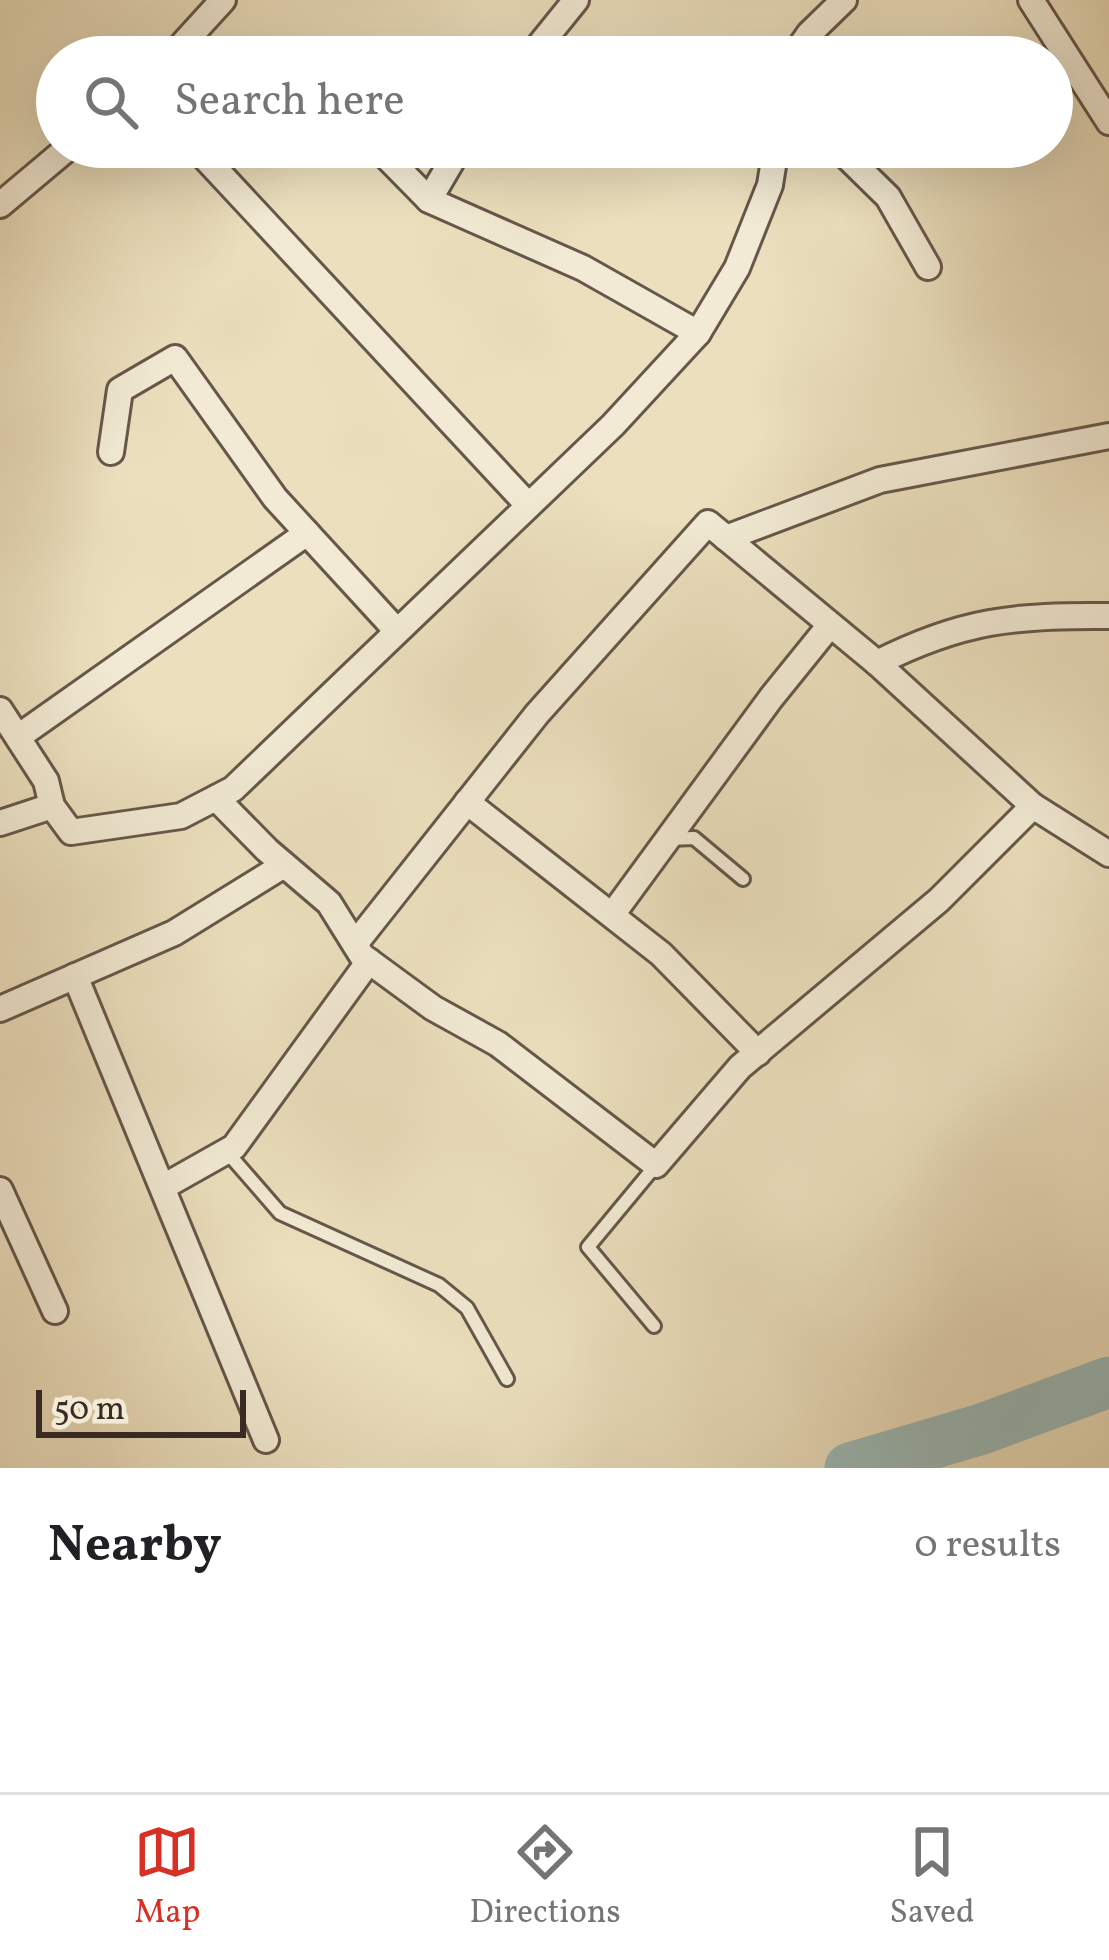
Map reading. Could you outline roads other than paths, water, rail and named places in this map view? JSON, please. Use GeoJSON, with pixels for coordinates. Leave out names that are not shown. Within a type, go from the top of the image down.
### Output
{"type":"FeatureCollection","features":[{"type":"Feature","properties":{"kind":"street"},"geometry":{"type":"LineString","coordinates":[[191,36],[224,0]]}},
{"type":"Feature","properties":{"kind":"street"},"geometry":{"type":"LineString","coordinates":[[547,36],[576,0]]}},
{"type":"Feature","properties":{"kind":"street"},"geometry":{"type":"LineString","coordinates":[[808,36],[844,0]]}},
{"type":"Feature","properties":{"kind":"street"},"geometry":{"type":"LineString","coordinates":[[1031,0],[1054,36]]}},
{"type":"Feature","properties":{"kind":"street"},"geometry":{"type":"LineString","coordinates":[[1073,66],[1109,122]]}},
{"type":"Feature","properties":{"kind":"street"},"geometry":{"type":"LineString","coordinates":[[0,206],[44,168]]}},
{"type":"Feature","properties":{"kind":"street"},"geometry":{"type":"LineString","coordinates":[[215,168],[528,505]]}},
{"type":"Feature","properties":{"kind":"street"},"geometry":{"type":"LineString","coordinates":[[398,168],[429,200],[583,268],[698,333]]}},
{"type":"Feature","properties":{"kind":"street"},"geometry":{"type":"LineString","coordinates":[[429,200],[448,168]]}},
{"type":"Feature","properties":{"kind":"street"},"geometry":{"type":"LineString","coordinates":[[0,710],[46,781],[52,806],[71,832],[181,816],[233,789],[614,425],[698,333],[737,268],[773,168]]}},
{"type":"Feature","properties":{"kind":"street"},"geometry":{"type":"LineString","coordinates":[[858,168],[888,197],[928,267]]}},
{"type":"Feature","properties":{"kind":"street"},"geometry":{"type":"LineString","coordinates":[[111,452],[120,391],[175,358],[274,498],[396,630]]}},
{"type":"Feature","properties":{"kind":"street"},"geometry":{"type":"LineString","coordinates":[[726,538],[880,480],[1109,436]]}},
{"type":"Feature","properties":{"kind":"street"},"geometry":{"type":"LineString","coordinates":[[163,1187],[234,1147],[467,802],[537,714],[708,523],[877,663],[1033,806],[1109,854]]}},
{"type":"Feature","properties":{"kind":"street"},"geometry":{"type":"LineString","coordinates":[[18,737],[307,533]]}},
{"type":"Feature","properties":{"kind":"street"},"geometry":{"type":"LineString","coordinates":[[877,663],[925,638],[978,622],[1037,615],[1109,616]]}},
{"type":"Feature","properties":{"kind":"street"},"geometry":{"type":"LineString","coordinates":[[612,915],[830,625]]}},
{"type":"Feature","properties":{"kind":"street"},"geometry":{"type":"LineString","coordinates":[[217,798],[329,903],[362,952],[433,1008],[498,1044],[656,1166],[740,1067],[939,900],[1033,806]]}},
{"type":"Feature","properties":{"kind":"street"},"geometry":{"type":"LineString","coordinates":[[467,802],[661,954],[758,1053]]}},
{"type":"Feature","properties":{"kind":"street"},"geometry":{"type":"LineString","coordinates":[[0,823],[52,806]]}},
{"type":"Feature","properties":{"kind":"street"},"geometry":{"type":"LineString","coordinates":[[0,1009],[174,933],[284,865]]}},
{"type":"Feature","properties":{"kind":"street"},"geometry":{"type":"LineString","coordinates":[[75,976],[266,1440]]}},
{"type":"Feature","properties":{"kind":"street"},"geometry":{"type":"LineString","coordinates":[[0,1190],[55,1311]]}},
{"type":"Feature","properties":{"kind":"lane"},"geometry":{"type":"LineString","coordinates":[[667,839],[694,838],[743,879]]}},
{"type":"Feature","properties":{"kind":"lane"},"geometry":{"type":"LineString","coordinates":[[226,1151],[280,1213],[439,1285],[467,1308],[507,1379]]}},
{"type":"Feature","properties":{"kind":"lane"},"geometry":{"type":"LineString","coordinates":[[654,1326],[588,1247],[656,1166]]}},
{"type":"Feature","properties":{"kind":"waterway"},"geometry":{"type":"LineString","coordinates":[[850,1468],[982,1429],[1109,1382]]}}]}
